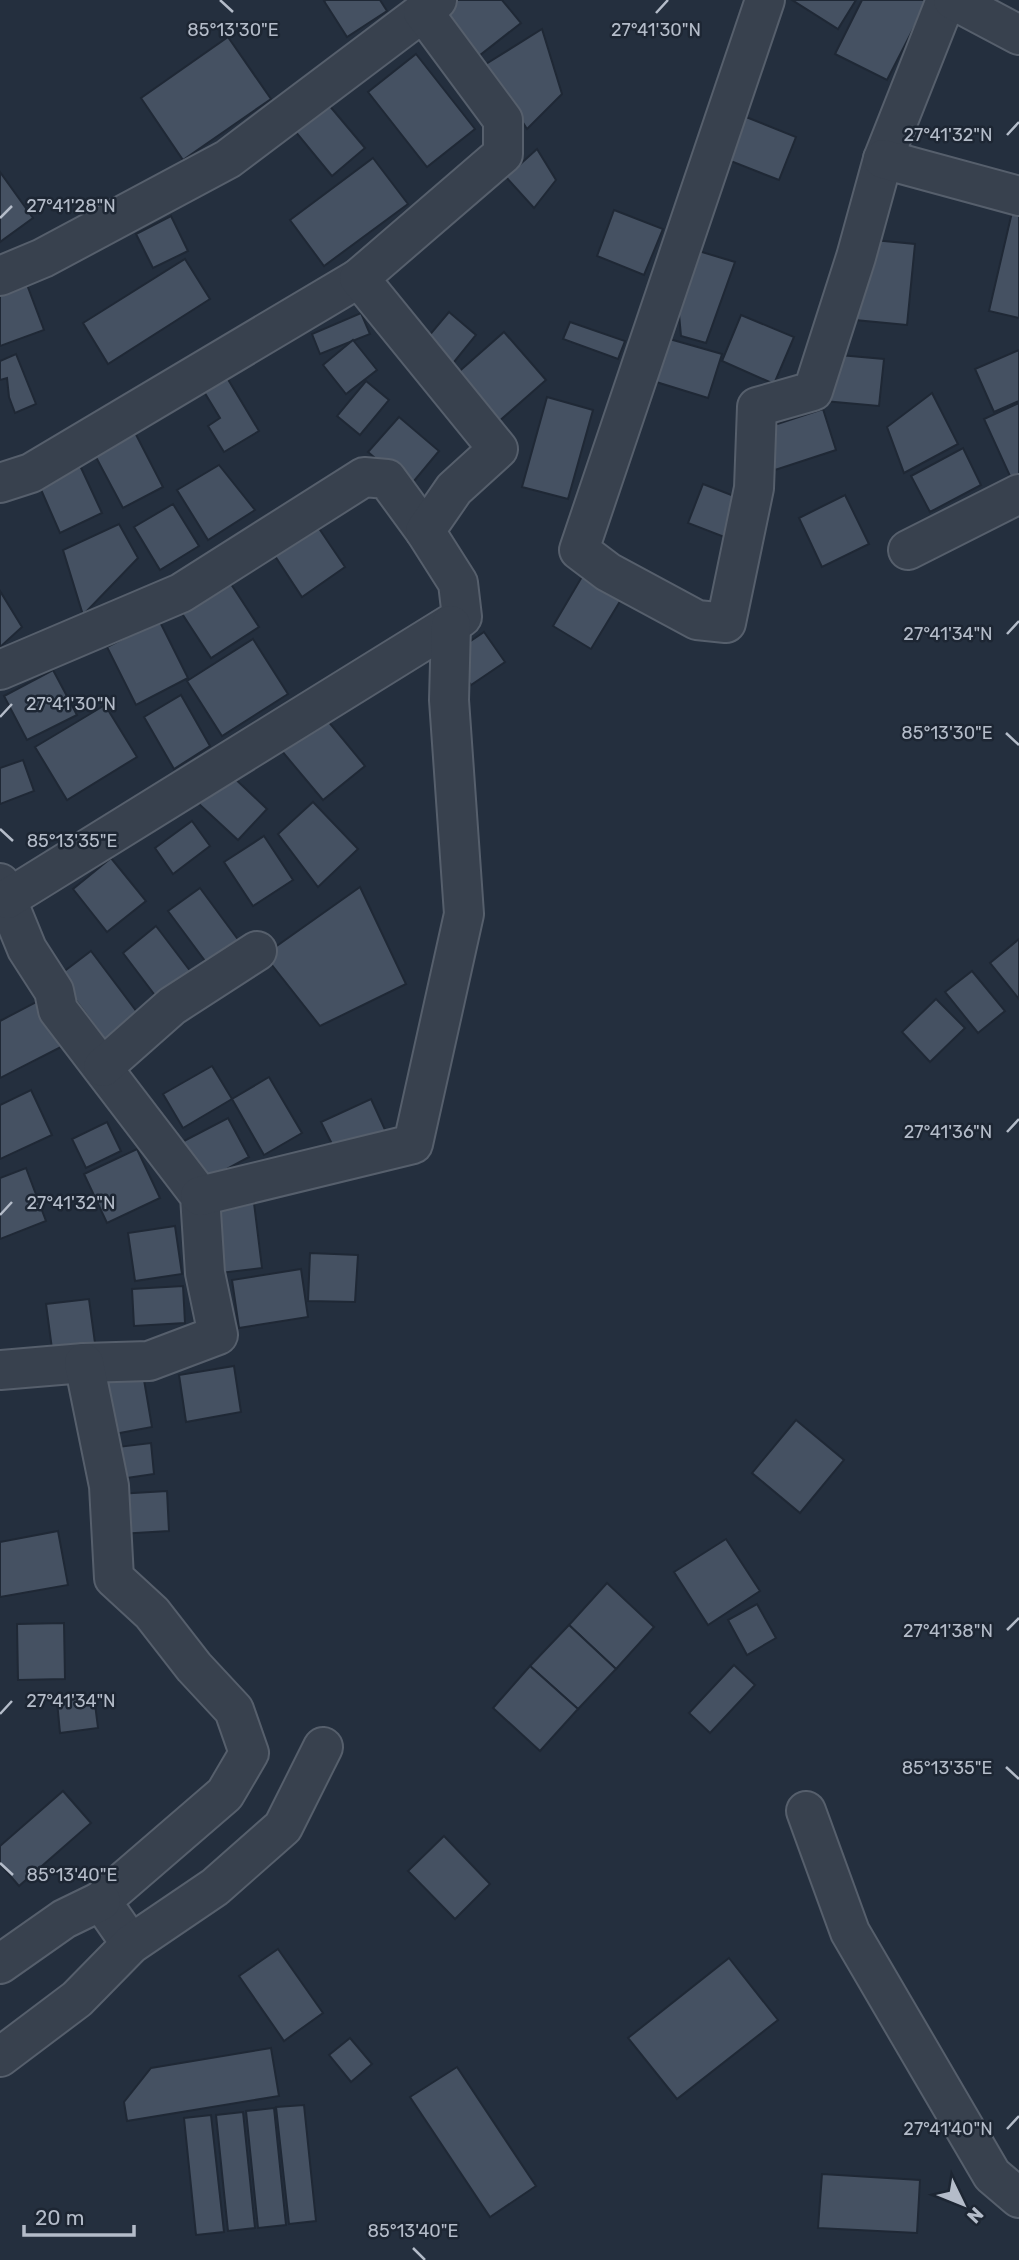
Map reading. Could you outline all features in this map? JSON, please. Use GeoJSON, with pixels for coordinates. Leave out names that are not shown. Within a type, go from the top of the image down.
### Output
{"type":"FeatureCollection","features":[{"type":"Feature","properties":{"kind":"street"},"geometry":{"type":"LineString","coordinates":[[765,0],[579,550],[608,572],[697,620],[726,623],[754,488],[757,407],[813,391],[856,257],[883,159],[946,0]]}},
{"type":"Feature","properties":{"kind":"street"},"geometry":{"type":"LineString","coordinates":[[953,0],[1019,35]]}},
{"type":"Feature","properties":{"kind":"street"},"geometry":{"type":"LineString","coordinates":[[0,276],[43,258],[228,159],[430,6],[503,120],[503,154],[359,278],[31,473],[0,483]]}},
{"type":"Feature","properties":{"kind":"street"},"geometry":{"type":"LineString","coordinates":[[883,159],[1019,196]]}},
{"type":"Feature","properties":{"kind":"street"},"geometry":{"type":"LineString","coordinates":[[359,278],[498,449],[454,489],[425,531]]}},
{"type":"Feature","properties":{"kind":"street"},"geometry":{"type":"LineString","coordinates":[[0,670],[181,593],[364,477],[387,479],[458,583],[462,617],[451,625],[4,891],[27,949],[54,991],[58,1010],[200,1196],[205,1273],[218,1335],[149,1361],[0,1370]]}},
{"type":"Feature","properties":{"kind":"street"},"geometry":{"type":"LineString","coordinates":[[908,550],[1019,494]]}},
{"type":"Feature","properties":{"kind":"street"},"geometry":{"type":"LineString","coordinates":[[200,1196],[413,1144],[464,914],[449,700],[451,625]]}},
{"type":"Feature","properties":{"kind":"street"},"geometry":{"type":"LineString","coordinates":[[103,1067],[172,1006],[257,951]]}},
{"type":"Feature","properties":{"kind":"street"},"geometry":{"type":"LineString","coordinates":[[0,1964],[64,1919],[101,1901],[225,1794],[249,1753],[234,1710],[194,1667],[152,1613],[114,1578],[109,1486],[84,1363]]}},
{"type":"Feature","properties":{"kind":"street"},"geometry":{"type":"LineString","coordinates":[[0,2057],[77,1999],[131,1944],[215,1887],[283,1826],[323,1747]]}},
{"type":"Feature","properties":{"kind":"street"},"geometry":{"type":"LineString","coordinates":[[806,1811],[850,1933],[992,2175],[1019,2198]]}},
{"type":"Feature","properties":{"kind":"street"},"geometry":{"type":"LineString","coordinates":[[101,1901],[131,1944]]}},
{"type":"Feature","properties":{"kind":"building"},"geometry":{"type":"Polygon","coordinates":[[[380,0],[387,11],[347,37],[324,1],[380,0]]]}},
{"type":"Feature","properties":{"kind":"building"},"geometry":{"type":"Polygon","coordinates":[[[455,0],[502,0],[521,23],[475,59],[439,12],[455,0]]]}},
{"type":"Feature","properties":{"kind":"building"},"geometry":{"type":"Polygon","coordinates":[[[792,0],[856,0],[838,29],[792,0]]]}},
{"type":"Feature","properties":{"kind":"building"},"geometry":{"type":"Polygon","coordinates":[[[862,0],[928,0],[887,80],[835,54],[862,0]]]}},
{"type":"Feature","properties":{"kind":"building"},"geometry":{"type":"Polygon","coordinates":[[[542,29],[562,94],[527,129],[486,64],[542,29]]]}},
{"type":"Feature","properties":{"kind":"building"},"geometry":{"type":"Polygon","coordinates":[[[228,37],[271,99],[183,160],[141,98],[228,37]]]}},
{"type":"Feature","properties":{"kind":"building"},"geometry":{"type":"Polygon","coordinates":[[[416,54],[475,129],[427,167],[368,92],[416,54]]]}},
{"type":"Feature","properties":{"kind":"building"},"geometry":{"type":"Polygon","coordinates":[[[323,98],[365,148],[332,176],[290,125],[323,98]]]}},
{"type":"Feature","properties":{"kind":"building"},"geometry":{"type":"Polygon","coordinates":[[[741,115],[796,137],[779,180],[723,158],[741,115]]]}},
{"type":"Feature","properties":{"kind":"building"},"geometry":{"type":"Polygon","coordinates":[[[537,149],[556,180],[534,208],[506,177],[537,149]]]}},
{"type":"Feature","properties":{"kind":"building"},"geometry":{"type":"Polygon","coordinates":[[[373,158],[408,204],[324,266],[290,220],[373,158]]]}},
{"type":"Feature","properties":{"kind":"building"},"geometry":{"type":"Polygon","coordinates":[[[0,172],[33,218],[0,242],[0,172]]]}},
{"type":"Feature","properties":{"kind":"building"},"geometry":{"type":"Polygon","coordinates":[[[1013,208],[1019,209],[1019,318],[989,311],[1013,208]]]}},
{"type":"Feature","properties":{"kind":"building"},"geometry":{"type":"Polygon","coordinates":[[[614,210],[663,229],[644,275],[597,256],[614,210]]]}},
{"type":"Feature","properties":{"kind":"building"},"geometry":{"type":"Polygon","coordinates":[[[171,216],[188,251],[153,268],[136,234],[171,216]]]}},
{"type":"Feature","properties":{"kind":"building"},"geometry":{"type":"Polygon","coordinates":[[[863,239],[915,244],[907,325],[855,320],[863,239]]]}},
{"type":"Feature","properties":{"kind":"building"},"geometry":{"type":"Polygon","coordinates":[[[682,246],[735,262],[706,343],[681,336],[677,292],[682,246]]]}},
{"type":"Feature","properties":{"kind":"building"},"geometry":{"type":"Polygon","coordinates":[[[185,259],[210,299],[108,364],[83,323],[185,259]]]}},
{"type":"Feature","properties":{"kind":"building"},"geometry":{"type":"Polygon","coordinates":[[[26,282],[44,330],[0,346],[0,292],[26,282]]]}},
{"type":"Feature","properties":{"kind":"building"},"geometry":{"type":"Polygon","coordinates":[[[449,312],[476,335],[450,367],[422,344],[449,312]]]}},
{"type":"Feature","properties":{"kind":"building"},"geometry":{"type":"Polygon","coordinates":[[[361,313],[370,334],[320,354],[312,334],[361,313]]]}},
{"type":"Feature","properties":{"kind":"building"},"geometry":{"type":"Polygon","coordinates":[[[741,315],[794,337],[774,384],[722,361],[741,315]]]}},
{"type":"Feature","properties":{"kind":"building"},"geometry":{"type":"Polygon","coordinates":[[[570,322],[625,341],[618,359],[563,339],[570,322]]]}},
{"type":"Feature","properties":{"kind":"building"},"geometry":{"type":"Polygon","coordinates":[[[504,332],[546,380],[497,423],[454,376],[504,332]]]}},
{"type":"Feature","properties":{"kind":"building"},"geometry":{"type":"Polygon","coordinates":[[[666,338],[722,354],[708,398],[653,381],[666,338]]]}},
{"type":"Feature","properties":{"kind":"building"},"geometry":{"type":"Polygon","coordinates":[[[353,340],[377,370],[346,394],[323,365],[353,340]]]}},
{"type":"Feature","properties":{"kind":"building"},"geometry":{"type":"Polygon","coordinates":[[[1019,350],[1019,401],[994,412],[975,369],[1019,350]]]}},
{"type":"Feature","properties":{"kind":"building"},"geometry":{"type":"Polygon","coordinates":[[[16,354],[36,404],[15,413],[9,397],[7,378],[0,380],[0,361],[16,354]]]}},
{"type":"Feature","properties":{"kind":"building"},"geometry":{"type":"Polygon","coordinates":[[[828,354],[884,359],[879,406],[824,401],[828,354]]]}},
{"type":"Feature","properties":{"kind":"building"},"geometry":{"type":"Polygon","coordinates":[[[226,376],[259,431],[224,452],[208,426],[220,418],[203,390],[226,376]]]}},
{"type":"Feature","properties":{"kind":"building"},"geometry":{"type":"Polygon","coordinates":[[[366,381],[389,400],[360,435],[337,416],[366,381]]]}},
{"type":"Feature","properties":{"kind":"building"},"geometry":{"type":"Polygon","coordinates":[[[932,393],[958,444],[904,473],[887,427],[932,393]]]}},
{"type":"Feature","properties":{"kind":"building"},"geometry":{"type":"Polygon","coordinates":[[[547,397],[593,410],[568,499],[522,487],[547,397]]]}},
{"type":"Feature","properties":{"kind":"building"},"geometry":{"type":"Polygon","coordinates":[[[1019,403],[1019,485],[1015,487],[984,419],[1019,403]]]}},
{"type":"Feature","properties":{"kind":"building"},"geometry":{"type":"Polygon","coordinates":[[[823,409],[836,450],[775,470],[762,429],[823,409]]]}},
{"type":"Feature","properties":{"kind":"building"},"geometry":{"type":"Polygon","coordinates":[[[399,417],[439,451],[409,487],[368,452],[399,417]]]}},
{"type":"Feature","properties":{"kind":"building"},"geometry":{"type":"Polygon","coordinates":[[[130,423],[163,487],[123,508],[89,444],[130,423]]]}},
{"type":"Feature","properties":{"kind":"building"},"geometry":{"type":"Polygon","coordinates":[[[963,448],[981,485],[930,512],[911,476],[963,448]]]}},
{"type":"Feature","properties":{"kind":"building"},"geometry":{"type":"Polygon","coordinates":[[[76,457],[102,513],[60,533],[39,485],[76,457]]]}},
{"type":"Feature","properties":{"kind":"building"},"geometry":{"type":"Polygon","coordinates":[[[219,465],[255,510],[208,540],[177,490],[219,465]]]}},
{"type":"Feature","properties":{"kind":"building"},"geometry":{"type":"Polygon","coordinates":[[[703,484],[747,501],[732,540],[688,523],[703,484]]]}},
{"type":"Feature","properties":{"kind":"building"},"geometry":{"type":"Polygon","coordinates":[[[845,495],[869,544],[822,567],[799,518],[845,495]]]}},
{"type":"Feature","properties":{"kind":"building"},"geometry":{"type":"Polygon","coordinates":[[[173,504],[199,546],[160,570],[134,527],[173,504]]]}},
{"type":"Feature","properties":{"kind":"building"},"geometry":{"type":"Polygon","coordinates":[[[119,524],[138,558],[83,615],[63,550],[119,524]]]}},
{"type":"Feature","properties":{"kind":"building"},"geometry":{"type":"Polygon","coordinates":[[[316,524],[345,567],[302,597],[273,553],[316,524]]]}},
{"type":"Feature","properties":{"kind":"building"},"geometry":{"type":"Polygon","coordinates":[[[583,575],[622,598],[591,649],[553,626],[583,575]]]}},
{"type":"Feature","properties":{"kind":"building"},"geometry":{"type":"Polygon","coordinates":[[[229,581],[259,627],[211,658],[181,612],[229,581]]]}},
{"type":"Feature","properties":{"kind":"building"},"geometry":{"type":"Polygon","coordinates":[[[0,591],[22,627],[0,647],[0,591]]]}},
{"type":"Feature","properties":{"kind":"building"},"geometry":{"type":"Polygon","coordinates":[[[159,620],[188,678],[136,705],[107,647],[159,620]]]}},
{"type":"Feature","properties":{"kind":"building"},"geometry":{"type":"Polygon","coordinates":[[[484,632],[505,662],[471,685],[450,655],[484,632]]]}},
{"type":"Feature","properties":{"kind":"building"},"geometry":{"type":"Polygon","coordinates":[[[253,639],[288,694],[222,736],[187,681],[253,639]]]}},
{"type":"Feature","properties":{"kind":"building"},"geometry":{"type":"Polygon","coordinates":[[[53,670],[77,715],[27,740],[4,696],[53,670]]]}},
{"type":"Feature","properties":{"kind":"building"},"geometry":{"type":"Polygon","coordinates":[[[181,695],[210,746],[174,769],[144,717],[181,695]]]}},
{"type":"Feature","properties":{"kind":"building"},"geometry":{"type":"Polygon","coordinates":[[[105,705],[137,757],[67,800],[35,747],[105,705]]]}},
{"type":"Feature","properties":{"kind":"building"},"geometry":{"type":"Polygon","coordinates":[[[323,715],[365,766],[323,800],[281,750],[323,715]]]}},
{"type":"Feature","properties":{"kind":"building"},"geometry":{"type":"Polygon","coordinates":[[[23,760],[34,791],[0,804],[0,768],[23,760]]]}},
{"type":"Feature","properties":{"kind":"building"},"geometry":{"type":"Polygon","coordinates":[[[229,773],[267,809],[238,840],[199,804],[229,773]]]}},
{"type":"Feature","properties":{"kind":"building"},"geometry":{"type":"Polygon","coordinates":[[[313,802],[358,849],[318,887],[278,834],[313,802]]]}},
{"type":"Feature","properties":{"kind":"building"},"geometry":{"type":"Polygon","coordinates":[[[192,821],[210,846],[173,874],[155,848],[192,821]]]}},
{"type":"Feature","properties":{"kind":"building"},"geometry":{"type":"Polygon","coordinates":[[[264,836],[293,880],[253,906],[224,862],[264,836]]]}},
{"type":"Feature","properties":{"kind":"building"},"geometry":{"type":"Polygon","coordinates":[[[111,858],[146,901],[107,932],[73,889],[111,858]]]}},
{"type":"Feature","properties":{"kind":"building"},"geometry":{"type":"Polygon","coordinates":[[[360,887],[406,984],[320,1026],[264,955],[360,887]]]}},
{"type":"Feature","properties":{"kind":"building"},"geometry":{"type":"Polygon","coordinates":[[[200,888],[245,949],[214,973],[168,911],[200,888]]]}},
{"type":"Feature","properties":{"kind":"building"},"geometry":{"type":"Polygon","coordinates":[[[156,926],[194,976],[160,1002],[123,953],[156,926]]]}},
{"type":"Feature","properties":{"kind":"building"},"geometry":{"type":"Polygon","coordinates":[[[1019,939],[1019,999],[990,963],[1019,939]]]}},
{"type":"Feature","properties":{"kind":"building"},"geometry":{"type":"Polygon","coordinates":[[[91,951],[143,1020],[109,1045],[58,976],[91,951]]]}},
{"type":"Feature","properties":{"kind":"building"},"geometry":{"type":"Polygon","coordinates":[[[972,971],[1005,1011],[978,1033],[945,992],[972,971]]]}},
{"type":"Feature","properties":{"kind":"building"},"geometry":{"type":"Polygon","coordinates":[[[936,999],[965,1028],[930,1062],[902,1032],[936,999]]]}},
{"type":"Feature","properties":{"kind":"building"},"geometry":{"type":"Polygon","coordinates":[[[38,1001],[61,1047],[0,1078],[0,1021],[38,1001]]]}},
{"type":"Feature","properties":{"kind":"building"},"geometry":{"type":"Polygon","coordinates":[[[212,1066],[232,1099],[183,1128],[163,1094],[212,1066]]]}},
{"type":"Feature","properties":{"kind":"building"},"geometry":{"type":"Polygon","coordinates":[[[269,1077],[302,1133],[264,1155],[232,1099],[269,1077]]]}},
{"type":"Feature","properties":{"kind":"building"},"geometry":{"type":"Polygon","coordinates":[[[31,1090],[52,1135],[0,1159],[0,1105],[31,1090]]]}},
{"type":"Feature","properties":{"kind":"building"},"geometry":{"type":"Polygon","coordinates":[[[371,1099],[386,1132],[337,1154],[321,1122],[371,1099]]]}},
{"type":"Feature","properties":{"kind":"building"},"geometry":{"type":"Polygon","coordinates":[[[228,1118],[249,1157],[203,1182],[182,1142],[228,1118]]]}},
{"type":"Feature","properties":{"kind":"building"},"geometry":{"type":"Polygon","coordinates":[[[107,1122],[121,1151],[86,1168],[72,1139],[107,1122]]]}},
{"type":"Feature","properties":{"kind":"building"},"geometry":{"type":"Polygon","coordinates":[[[137,1149],[160,1198],[107,1223],[84,1174],[137,1149]]]}},
{"type":"Feature","properties":{"kind":"building"},"geometry":{"type":"Polygon","coordinates":[[[26,1168],[46,1221],[0,1239],[0,1178],[26,1168]]]}},
{"type":"Feature","properties":{"kind":"building"},"geometry":{"type":"Polygon","coordinates":[[[254,1203],[262,1268],[220,1273],[211,1209],[254,1203]]]}},
{"type":"Feature","properties":{"kind":"building"},"geometry":{"type":"Polygon","coordinates":[[[175,1226],[182,1274],[135,1281],[128,1233],[175,1226]]]}},
{"type":"Feature","properties":{"kind":"building"},"geometry":{"type":"Polygon","coordinates":[[[310,1253],[358,1255],[355,1302],[308,1301],[310,1253]]]}},
{"type":"Feature","properties":{"kind":"building"},"geometry":{"type":"Polygon","coordinates":[[[301,1269],[308,1317],[239,1328],[232,1280],[301,1269]]]}},
{"type":"Feature","properties":{"kind":"building"},"geometry":{"type":"Polygon","coordinates":[[[183,1286],[185,1323],[134,1326],[132,1289],[183,1286]]]}},
{"type":"Feature","properties":{"kind":"building"},"geometry":{"type":"Polygon","coordinates":[[[89,1299],[95,1343],[52,1349],[46,1304],[89,1299]]]}},
{"type":"Feature","properties":{"kind":"building"},"geometry":{"type":"Polygon","coordinates":[[[234,1366],[241,1412],[186,1422],[179,1375],[234,1366]]]}},
{"type":"Feature","properties":{"kind":"building"},"geometry":{"type":"Polygon","coordinates":[[[143,1374],[152,1427],[109,1435],[100,1381],[143,1374]]]}},
{"type":"Feature","properties":{"kind":"building"},"geometry":{"type":"Polygon","coordinates":[[[796,1420],[844,1460],[800,1513],[752,1473],[796,1420]]]}},
{"type":"Feature","properties":{"kind":"building"},"geometry":{"type":"Polygon","coordinates":[[[151,1443],[154,1474],[113,1480],[109,1448],[151,1443]]]}},
{"type":"Feature","properties":{"kind":"building"},"geometry":{"type":"Polygon","coordinates":[[[167,1491],[169,1531],[119,1534],[117,1494],[167,1491]]]}},
{"type":"Feature","properties":{"kind":"building"},"geometry":{"type":"Polygon","coordinates":[[[58,1531],[68,1585],[0,1597],[0,1542],[58,1531]]]}},
{"type":"Feature","properties":{"kind":"building"},"geometry":{"type":"Polygon","coordinates":[[[726,1539],[760,1591],[708,1625],[674,1572],[726,1539]]]}},
{"type":"Feature","properties":{"kind":"building"},"geometry":{"type":"Polygon","coordinates":[[[607,1583],[654,1627],[616,1669],[569,1625],[607,1583]]]}},
{"type":"Feature","properties":{"kind":"building"},"geometry":{"type":"Polygon","coordinates":[[[757,1604],[776,1638],[747,1655],[728,1620],[757,1604]]]}},
{"type":"Feature","properties":{"kind":"building"},"geometry":{"type":"Polygon","coordinates":[[[64,1623],[65,1679],[18,1680],[17,1624],[64,1623]]]}},
{"type":"Feature","properties":{"kind":"building"},"geometry":{"type":"Polygon","coordinates":[[[569,1625],[616,1669],[578,1709],[530,1666],[569,1625]]]}},
{"type":"Feature","properties":{"kind":"building"},"geometry":{"type":"Polygon","coordinates":[[[734,1665],[755,1685],[710,1733],[689,1713],[734,1665]]]}},
{"type":"Feature","properties":{"kind":"building"},"geometry":{"type":"Polygon","coordinates":[[[530,1666],[578,1709],[540,1751],[493,1708],[530,1666]]]}},
{"type":"Feature","properties":{"kind":"building"},"geometry":{"type":"Polygon","coordinates":[[[94,1696],[98,1728],[60,1733],[57,1701],[94,1696]]]}},
{"type":"Feature","properties":{"kind":"building"},"geometry":{"type":"Polygon","coordinates":[[[63,1791],[91,1823],[19,1886],[0,1864],[0,1846],[63,1791]]]}},
{"type":"Feature","properties":{"kind":"building"},"geometry":{"type":"Polygon","coordinates":[[[444,1836],[490,1884],[455,1919],[408,1871],[444,1836]]]}},
{"type":"Feature","properties":{"kind":"building"},"geometry":{"type":"Polygon","coordinates":[[[278,1949],[323,2013],[284,2041],[239,1976],[278,1949]]]}},
{"type":"Feature","properties":{"kind":"building"},"geometry":{"type":"Polygon","coordinates":[[[729,1958],[778,2020],[677,2099],[628,2038],[729,1958]]]}},
{"type":"Feature","properties":{"kind":"building"},"geometry":{"type":"Polygon","coordinates":[[[350,2038],[372,2064],[351,2082],[329,2055],[350,2038]]]}},
{"type":"Feature","properties":{"kind":"building"},"geometry":{"type":"Polygon","coordinates":[[[271,2048],[279,2096],[127,2121],[124,2102],[151,2068],[271,2048]]]}},
{"type":"Feature","properties":{"kind":"building"},"geometry":{"type":"Polygon","coordinates":[[[457,2067],[536,2186],[490,2217],[410,2097],[457,2067]]]}},
{"type":"Feature","properties":{"kind":"building"},"geometry":{"type":"Polygon","coordinates":[[[304,2105],[316,2221],[289,2224],[276,2107],[304,2105]]]}},
{"type":"Feature","properties":{"kind":"building"},"geometry":{"type":"Polygon","coordinates":[[[274,2108],[286,2225],[258,2228],[246,2111],[274,2108]]]}},
{"type":"Feature","properties":{"kind":"building"},"geometry":{"type":"Polygon","coordinates":[[[243,2112],[255,2228],[228,2231],[216,2115],[243,2112]]]}},
{"type":"Feature","properties":{"kind":"building"},"geometry":{"type":"Polygon","coordinates":[[[211,2115],[224,2232],[196,2235],[184,2118],[211,2115]]]}},
{"type":"Feature","properties":{"kind":"building"},"geometry":{"type":"Polygon","coordinates":[[[822,2174],[920,2180],[917,2233],[818,2228],[822,2174]]]}}]}
